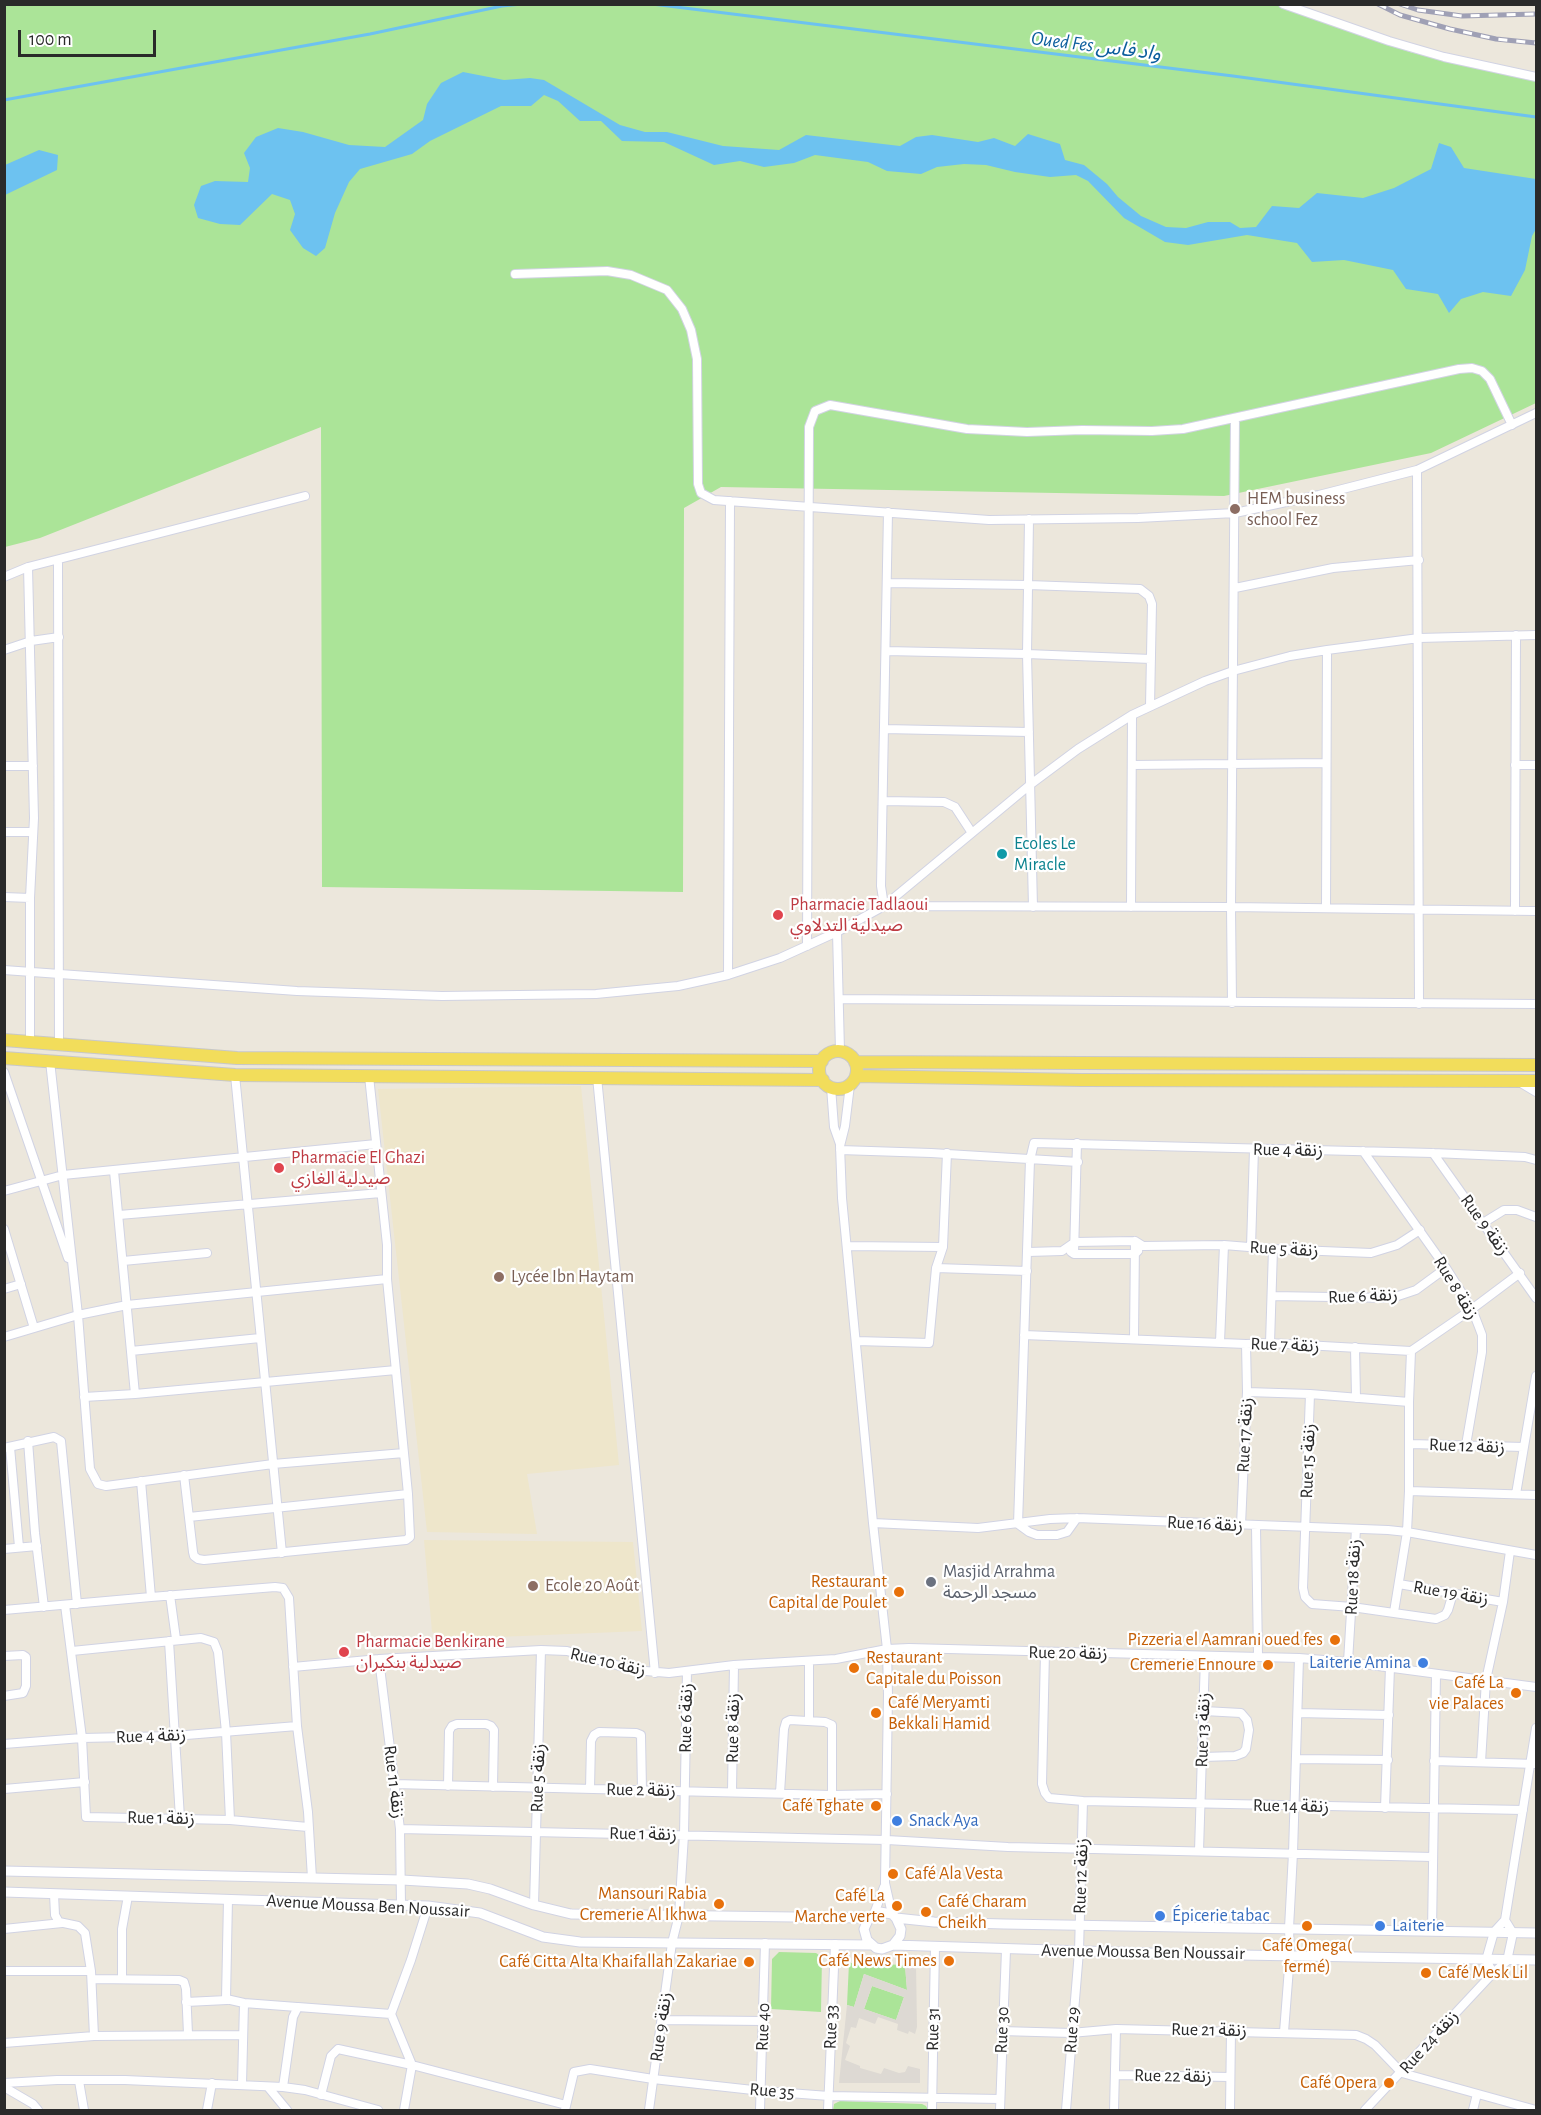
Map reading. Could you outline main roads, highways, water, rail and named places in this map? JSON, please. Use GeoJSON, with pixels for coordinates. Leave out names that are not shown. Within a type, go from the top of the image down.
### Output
{"type":"FeatureCollection","features":[{"type":"Feature","properties":{"kind":"main road"},"geometry":{"type":"LineString","coordinates":[[4,1040],[171,1054],[302,1059],[822,1061]]}},
{"type":"Feature","properties":{"kind":"main road"},"geometry":{"type":"LineString","coordinates":[[827,1084],[820,1074],[822,1061],[826,1055],[840,1051],[852,1057],[855,1062],[853,1080]]}},
{"type":"Feature","properties":{"kind":"main road"},"geometry":{"type":"LineString","coordinates":[[4,1058],[235,1075],[597,1077],[827,1084],[841,1089],[853,1080],[1536,1081]]}},
{"type":"Feature","properties":{"kind":"main road"},"geometry":{"type":"LineString","coordinates":[[855,1062],[1536,1065]]}},
{"type":"Feature","properties":{"kind":"water"},"geometry":{"type":"Polygon","coordinates":[[[463,72],[504,80],[530,78],[544,80],[620,125],[645,132],[667,132],[723,146],[779,150],[806,135],[900,146],[916,137],[932,135],[978,142],[994,138],[1015,146],[1028,134],[1060,144],[1065,160],[1084,165],[1141,216],[1166,227],[1186,228],[1208,222],[1230,222],[1240,228],[1256,227],[1272,206],[1299,208],[1317,193],[1363,198],[1394,188],[1431,169],[1439,143],[1451,147],[1464,168],[1536,179],[1536,229],[1532,236],[1525,270],[1511,296],[1483,292],[1461,299],[1449,313],[1438,294],[1406,289],[1393,270],[1344,260],[1312,262],[1297,243],[1247,235],[1188,245],[1165,242],[1124,218],[1088,181],[1076,175],[1050,177],[986,165],[964,164],[937,167],[921,174],[887,171],[868,162],[815,155],[794,163],[764,167],[740,161],[714,165],[664,142],[622,141],[601,121],[580,121],[558,101],[544,95],[531,106],[501,106],[430,141],[412,154],[360,169],[349,182],[335,213],[325,248],[316,256],[303,248],[290,230],[295,214],[290,200],[272,194],[240,225],[220,224],[198,218],[194,205],[201,186],[215,181],[248,182],[250,168],[244,153],[256,137],[278,128],[303,132],[349,145],[385,147],[423,120],[427,104],[441,83],[463,72]]]}},
{"type":"Feature","properties":{"kind":"water"},"geometry":{"type":"Polygon","coordinates":[[[39,150],[58,155],[57,170],[5,195],[5,165],[39,150]]]}},
{"type":"Feature","properties":{"kind":"waterway","name":"Oued Fes واد فاس"},"geometry":{"type":"LineString","coordinates":[[4,100],[522,4]]}},
{"type":"Feature","properties":{"kind":"waterway","name":"Oued Fes واد فاس"},"geometry":{"type":"LineString","coordinates":[[652,4],[1233,76],[1536,117]]}},
{"type":"Feature","properties":{"kind":"railway"},"geometry":{"type":"LineString","coordinates":[[1378,4],[1400,15],[1450,29],[1496,39],[1536,43]]}},
{"type":"Feature","properties":{"kind":"railway"},"geometry":{"type":"LineString","coordinates":[[1400,4],[1418,10],[1462,16],[1536,14]]}},
{"type":"Feature","properties":{"kind":"place","name":"HEM business school Fez"},"geometry":{"type":"Point","coordinates":[1235,509]}},
{"type":"Feature","properties":{"kind":"place","name":"Ecoles Le Miracle"},"geometry":{"type":"Point","coordinates":[1002,854]}},
{"type":"Feature","properties":{"kind":"place","name":"Pharmacie Tadlaoui صيدلية التدلاوي"},"geometry":{"type":"Point","coordinates":[778,915]}},
{"type":"Feature","properties":{"kind":"place","name":"Pharmacie El Ghazi صيدلية الغازي"},"geometry":{"type":"Point","coordinates":[279,1168]}},
{"type":"Feature","properties":{"kind":"place","name":"Lycée Ibn Haytam"},"geometry":{"type":"Point","coordinates":[499,1277]}},
{"type":"Feature","properties":{"kind":"place","name":"Masjid Arrahma مسجد الرحمة"},"geometry":{"type":"Point","coordinates":[931,1582]}},
{"type":"Feature","properties":{"kind":"place","name":"Ecole 20 Août"},"geometry":{"type":"Point","coordinates":[533,1586]}},
{"type":"Feature","properties":{"kind":"place","name":"Restaurant Capital de Poulet"},"geometry":{"type":"Point","coordinates":[899,1592]}},
{"type":"Feature","properties":{"kind":"place","name":"Pizzeria el Aamrani oued fes"},"geometry":{"type":"Point","coordinates":[1335,1640]}},
{"type":"Feature","properties":{"kind":"place","name":"Pharmacie Benkirane صيدلية بنكيران"},"geometry":{"type":"Point","coordinates":[344,1652]}},
{"type":"Feature","properties":{"kind":"place","name":"Laiterie Amina"},"geometry":{"type":"Point","coordinates":[1423,1663]}},
{"type":"Feature","properties":{"kind":"place","name":"Cremerie Ennoure"},"geometry":{"type":"Point","coordinates":[1268,1665]}},
{"type":"Feature","properties":{"kind":"place","name":"Restaurant Capitale du Poisson"},"geometry":{"type":"Point","coordinates":[854,1668]}},
{"type":"Feature","properties":{"kind":"place","name":"Café La vie Palaces"},"geometry":{"type":"Point","coordinates":[1516,1693]}},
{"type":"Feature","properties":{"kind":"place","name":"Café Meryamti Bekkali Hamid"},"geometry":{"type":"Point","coordinates":[876,1713]}},
{"type":"Feature","properties":{"kind":"place","name":"Café Tghate"},"geometry":{"type":"Point","coordinates":[876,1806]}},
{"type":"Feature","properties":{"kind":"place","name":"Snack Aya"},"geometry":{"type":"Point","coordinates":[897,1821]}},
{"type":"Feature","properties":{"kind":"place","name":"Café Ala Vesta"},"geometry":{"type":"Point","coordinates":[893,1874]}},
{"type":"Feature","properties":{"kind":"place","name":"Mansouri Rabia Cremerie Al Ikhwa"},"geometry":{"type":"Point","coordinates":[719,1904]}},
{"type":"Feature","properties":{"kind":"place","name":"Café La Marche verte"},"geometry":{"type":"Point","coordinates":[897,1906]}},
{"type":"Feature","properties":{"kind":"place","name":"Café Charam Cheikh"},"geometry":{"type":"Point","coordinates":[926,1912]}},
{"type":"Feature","properties":{"kind":"place","name":"Épicerie tabac"},"geometry":{"type":"Point","coordinates":[1160,1916]}},
{"type":"Feature","properties":{"kind":"place","name":"Café Omega( fermé)"},"geometry":{"type":"Point","coordinates":[1307,1926]}},
{"type":"Feature","properties":{"kind":"place","name":"Laiterie"},"geometry":{"type":"Point","coordinates":[1380,1926]}},
{"type":"Feature","properties":{"kind":"place","name":"Café News Times"},"geometry":{"type":"Point","coordinates":[949,1961]}},
{"type":"Feature","properties":{"kind":"place","name":"Café Citta Alta Khaifallah Zakariae"},"geometry":{"type":"Point","coordinates":[749,1962]}},
{"type":"Feature","properties":{"kind":"place","name":"Café Mesk Lil"},"geometry":{"type":"Point","coordinates":[1426,1973]}},
{"type":"Feature","properties":{"kind":"place","name":"Café Opera"},"geometry":{"type":"Point","coordinates":[1389,2083]}}]}
